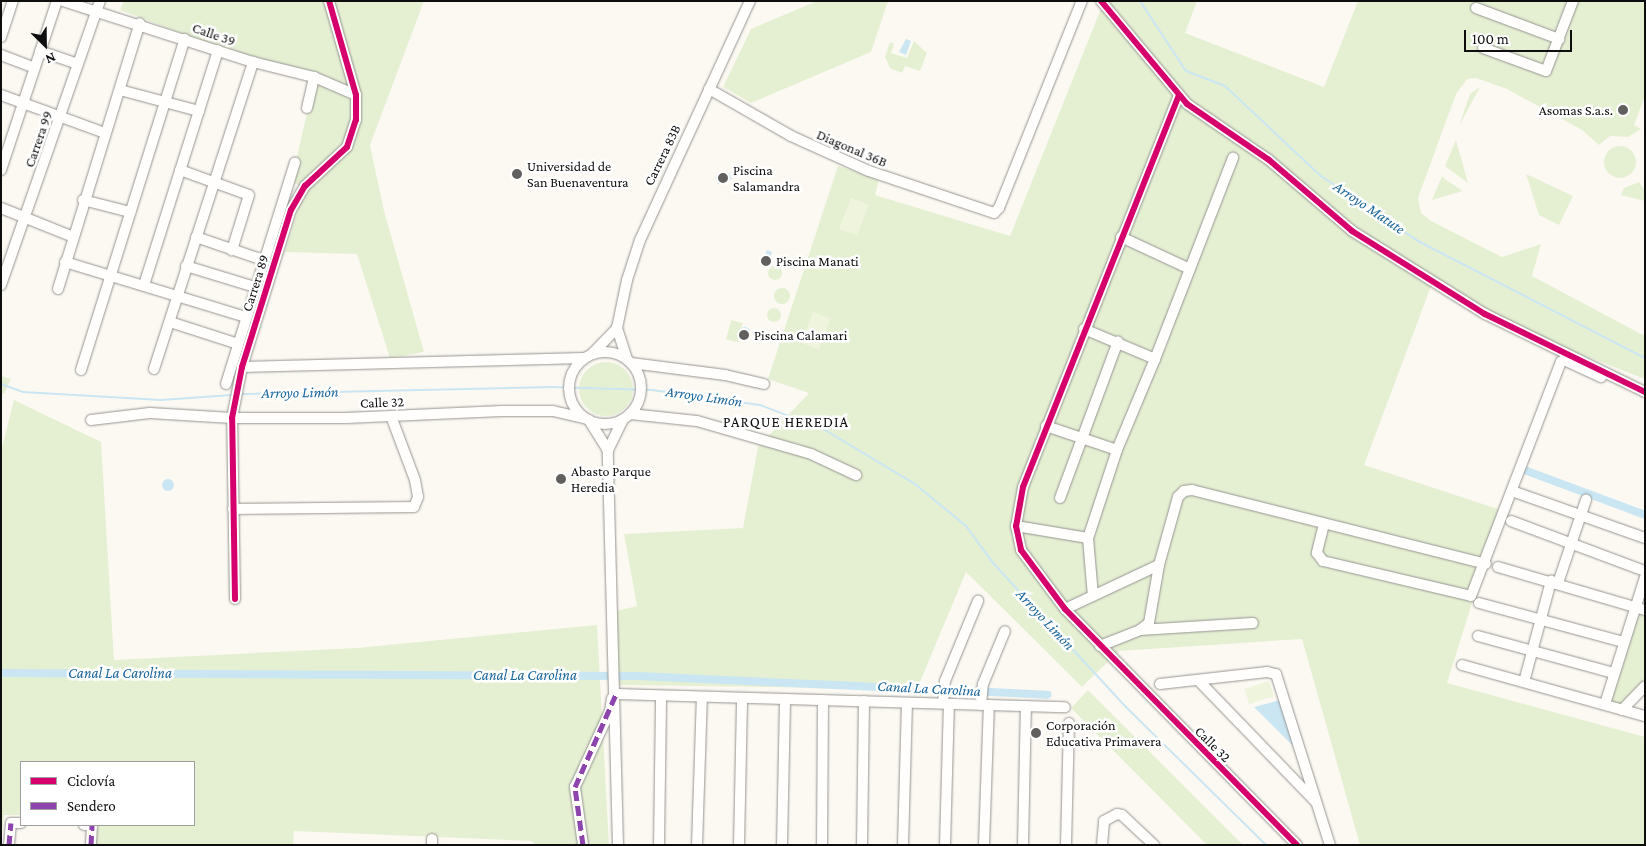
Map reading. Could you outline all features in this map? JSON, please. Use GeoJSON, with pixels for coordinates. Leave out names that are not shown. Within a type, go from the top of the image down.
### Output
{"type":"FeatureCollection","features":[{"type":"Feature","properties":{"kind":"street"},"geometry":{"type":"LineString","coordinates":[[1,36],[13,1]]}},
{"type":"Feature","properties":{"kind":"street"},"geometry":{"type":"LineString","coordinates":[[1,169],[5,144],[23,104],[57,1]]}},
{"type":"Feature","properties":{"kind":"street","name":"Calle 39"},"geometry":{"type":"LineString","coordinates":[[63,1],[98,6],[140,24],[253,62],[314,77],[356,95]]}},
{"type":"Feature","properties":{"kind":"street","name":"Carrera 89"},"geometry":{"type":"LineString","coordinates":[[235,599],[232,415],[241,371],[292,210],[305,186],[346,147],[356,120],[356,95],[329,1]]}},
{"type":"Feature","properties":{"kind":"street","name":"Carrera 83B"},"geometry":{"type":"LineString","coordinates":[[629,361],[617,328],[627,280],[640,240],[750,1]]}},
{"type":"Feature","properties":{"kind":"street","name":"Diagonal 36B"},"geometry":{"type":"LineString","coordinates":[[709,89],[791,136],[869,171],[994,213],[999,208],[1082,1]]}},
{"type":"Feature","properties":{"kind":"street"},"geometry":{"type":"LineString","coordinates":[[1101,1],[1179,95],[1269,160],[1380,250],[1485,314],[1645,392]]}},
{"type":"Feature","properties":{"kind":"street"},"geometry":{"type":"LineString","coordinates":[[1484,48],[1546,72],[1573,1]]}},
{"type":"Feature","properties":{"kind":"street","name":"Carrera 99"},"geometry":{"type":"LineString","coordinates":[[1,285],[98,6]]}},
{"type":"Feature","properties":{"kind":"street"},"geometry":{"type":"LineString","coordinates":[[1476,8],[1560,39]]}},
{"type":"Feature","properties":{"kind":"street"},"geometry":{"type":"LineString","coordinates":[[58,288],[71,236],[140,24]]}},
{"type":"Feature","properties":{"kind":"street"},"geometry":{"type":"LineString","coordinates":[[81,370],[185,39]]}},
{"type":"Feature","properties":{"kind":"street"},"geometry":{"type":"LineString","coordinates":[[144,285],[218,50]]}},
{"type":"Feature","properties":{"kind":"street"},"geometry":{"type":"LineString","coordinates":[[40,51],[78,64]]}},
{"type":"Feature","properties":{"kind":"street"},"geometry":{"type":"LineString","coordinates":[[1,55],[34,68]]}},
{"type":"Feature","properties":{"kind":"street"},"geometry":{"type":"LineString","coordinates":[[154,370],[213,180],[253,62]]}},
{"type":"Feature","properties":{"kind":"street"},"geometry":{"type":"LineString","coordinates":[[307,108],[314,77]]}},
{"type":"Feature","properties":{"kind":"street"},"geometry":{"type":"LineString","coordinates":[[120,90],[199,111]]}},
{"type":"Feature","properties":{"kind":"street"},"geometry":{"type":"LineString","coordinates":[[1,95],[105,133]]}},
{"type":"Feature","properties":{"kind":"street"},"geometry":{"type":"LineString","coordinates":[[1088,538],[1016,526],[1023,487],[1121,236],[1179,95]]}},
{"type":"Feature","properties":{"kind":"street"},"geometry":{"type":"LineString","coordinates":[[1093,596],[1088,538],[1117,450],[1155,359],[1233,158]]}},
{"type":"Feature","properties":{"kind":"street"},"geometry":{"type":"LineString","coordinates":[[226,384],[295,162]]}},
{"type":"Feature","properties":{"kind":"street"},"geometry":{"type":"LineString","coordinates":[[180,170],[213,180],[249,195],[232,250]]}},
{"type":"Feature","properties":{"kind":"street"},"geometry":{"type":"LineString","coordinates":[[83,200],[130,212]]}},
{"type":"Feature","properties":{"kind":"street"},"geometry":{"type":"LineString","coordinates":[[1,208],[71,236]]}},
{"type":"Feature","properties":{"kind":"street"},"geometry":{"type":"LineString","coordinates":[[1121,236],[1190,268]]}},
{"type":"Feature","properties":{"kind":"street"},"geometry":{"type":"LineString","coordinates":[[196,237],[263,260]]}},
{"type":"Feature","properties":{"kind":"street"},"geometry":{"type":"LineString","coordinates":[[65,262],[110,274],[246,318]]}},
{"type":"Feature","properties":{"kind":"street"},"geometry":{"type":"LineString","coordinates":[[186,266],[255,287]]}},
{"type":"Feature","properties":{"kind":"street"},"geometry":{"type":"LineString","coordinates":[[170,322],[238,344]]}},
{"type":"Feature","properties":{"kind":"street"},"geometry":{"type":"LineString","coordinates":[[608,450],[569,397],[570,375],[617,328]]}},
{"type":"Feature","properties":{"kind":"street"},"geometry":{"type":"LineString","coordinates":[[1084,329],[1118,341],[1155,359]]}},
{"type":"Feature","properties":{"kind":"street"},"geometry":{"type":"LineString","coordinates":[[1060,498],[1118,341]]}},
{"type":"Feature","properties":{"kind":"street"},"geometry":{"type":"LineString","coordinates":[[241,371],[588,356],[610,352],[629,361],[725,375],[764,384]]}},
{"type":"Feature","properties":{"kind":"street"},"geometry":{"type":"LineString","coordinates":[[1324,524],[1317,552],[1323,561],[1471,596],[1486,564],[1512,491],[1564,360],[1645,398]]}},
{"type":"Feature","properties":{"kind":"street"},"geometry":{"type":"LineString","coordinates":[[618,845],[616,690],[609,560],[608,450],[626,416],[639,399],[638,373],[629,361]]}},
{"type":"Feature","properties":{"kind":"street","name":"Calle 32"},"geometry":{"type":"LineString","coordinates":[[91,420],[150,413],[391,416],[502,410],[553,411],[586,419]]}},
{"type":"Feature","properties":{"kind":"street"},"geometry":{"type":"LineString","coordinates":[[233,509],[414,507],[418,496],[415,480],[391,416]]}},
{"type":"Feature","properties":{"kind":"street"},"geometry":{"type":"LineString","coordinates":[[586,419],[606,424],[626,416],[697,421],[811,454],[856,475]]}},
{"type":"Feature","properties":{"kind":"street"},"geometry":{"type":"LineString","coordinates":[[1046,426],[1117,450]]}},
{"type":"Feature","properties":{"kind":"street"},"geometry":{"type":"LineString","coordinates":[[1100,646],[1140,630],[1149,623],[1159,565],[1178,497],[1184,491],[1192,490],[1486,564]]}},
{"type":"Feature","properties":{"kind":"street"},"geometry":{"type":"LineString","coordinates":[[1512,491],[1645,538]]}},
{"type":"Feature","properties":{"kind":"street"},"geometry":{"type":"LineString","coordinates":[[1524,682],[1540,620],[1586,500]]}},
{"type":"Feature","properties":{"kind":"street"},"geometry":{"type":"LineString","coordinates":[[1511,521],[1645,571]]}},
{"type":"Feature","properties":{"kind":"street","name":"Calle 32"},"geometry":{"type":"LineString","coordinates":[[1016,526],[1021,550],[1065,609],[1112,660],[1297,845]]}},
{"type":"Feature","properties":{"kind":"street"},"geometry":{"type":"LineString","coordinates":[[1065,609],[1159,565]]}},
{"type":"Feature","properties":{"kind":"street"},"geometry":{"type":"LineString","coordinates":[[1498,567],[1640,608]]}},
{"type":"Feature","properties":{"kind":"street"},"geometry":{"type":"LineString","coordinates":[[1605,704],[1624,642],[1640,608],[1645,577]]}},
{"type":"Feature","properties":{"kind":"street"},"geometry":{"type":"LineString","coordinates":[[945,845],[946,681],[978,601]]}},
{"type":"Feature","properties":{"kind":"street"},"geometry":{"type":"LineString","coordinates":[[1479,603],[1624,642]]}},
{"type":"Feature","properties":{"kind":"street"},"geometry":{"type":"LineString","coordinates":[[1140,630],[1253,623]]}},
{"type":"Feature","properties":{"kind":"street"},"geometry":{"type":"LineString","coordinates":[[984,845],[984,697],[1005,631]]}},
{"type":"Feature","properties":{"kind":"street"},"geometry":{"type":"LineString","coordinates":[[1478,636],[1614,673]]}},
{"type":"Feature","properties":{"kind":"street"},"geometry":{"type":"LineString","coordinates":[[1462,665],[1645,716]]}},
{"type":"Feature","properties":{"kind":"street"},"geometry":{"type":"LineString","coordinates":[[1160,684],[1276,674],[1330,845]]}},
{"type":"Feature","properties":{"kind":"street"},"geometry":{"type":"LineString","coordinates":[[1198,680],[1317,802]]}},
{"type":"Feature","properties":{"kind":"street"},"geometry":{"type":"LineString","coordinates":[[1622,710],[1645,686]]}},
{"type":"Feature","properties":{"kind":"street"},"geometry":{"type":"LineString","coordinates":[[616,690],[661,696],[864,702],[907,702],[984,697],[1026,706],[1065,707]]}},
{"type":"Feature","properties":{"kind":"street"},"geometry":{"type":"LineString","coordinates":[[583,845],[575,787],[616,690]]}},
{"type":"Feature","properties":{"kind":"street"},"geometry":{"type":"LineString","coordinates":[[659,845],[661,696]]}},
{"type":"Feature","properties":{"kind":"street"},"geometry":{"type":"LineString","coordinates":[[697,845],[702,697]]}},
{"type":"Feature","properties":{"kind":"street"},"geometry":{"type":"LineString","coordinates":[[739,845],[742,698]]}},
{"type":"Feature","properties":{"kind":"street"},"geometry":{"type":"LineString","coordinates":[[782,845],[784,699]]}},
{"type":"Feature","properties":{"kind":"street"},"geometry":{"type":"LineString","coordinates":[[822,845],[823,700]]}},
{"type":"Feature","properties":{"kind":"street"},"geometry":{"type":"LineString","coordinates":[[862,845],[864,702]]}},
{"type":"Feature","properties":{"kind":"street"},"geometry":{"type":"LineString","coordinates":[[903,845],[907,702]]}},
{"type":"Feature","properties":{"kind":"street"},"geometry":{"type":"LineString","coordinates":[[1023,845],[1026,706]]}},
{"type":"Feature","properties":{"kind":"street"},"geometry":{"type":"LineString","coordinates":[[1066,845],[1069,723]]}},
{"type":"Feature","properties":{"kind":"street"},"geometry":{"type":"LineString","coordinates":[[1102,845],[1104,821],[1116,814],[1122,815],[1154,845]]}},
{"type":"Feature","properties":{"kind":"street"},"geometry":{"type":"LineString","coordinates":[[9,845],[11,822],[20,823]]}},
{"type":"Feature","properties":{"kind":"street"},"geometry":{"type":"LineString","coordinates":[[91,845],[92,826]]}},
{"type":"Feature","properties":{"kind":"green space"},"geometry":{"type":"Polygon","coordinates":[[[124,1],[324,1],[348,73],[329,1],[424,1],[370,145],[384,211],[424,352],[390,358],[357,254],[285,252],[305,187],[291,182],[314,83],[120,10],[124,1]]]}},
{"type":"Feature","properties":{"kind":"green space"},"geometry":{"type":"Polygon","coordinates":[[[817,1],[888,1],[871,52],[751,103],[723,87],[751,29],[817,1]]]}},
{"type":"Feature","properties":{"kind":"green space"},"geometry":{"type":"Polygon","coordinates":[[[1104,1],[1197,1],[1185,33],[1324,87],[1358,1],[1645,1],[1645,96],[1634,125],[1641,129],[1628,137],[1610,136],[1599,145],[1582,130],[1507,89],[1476,78],[1467,79],[1456,94],[1418,198],[1421,213],[1431,221],[1502,257],[1541,244],[1532,276],[1645,336],[1645,379],[1503,324],[1434,278],[1364,465],[1501,510],[1447,683],[1645,737],[1645,845],[1360,845],[1302,639],[1119,651],[1082,687],[966,572],[917,689],[619,685],[616,611],[637,606],[624,534],[743,528],[758,447],[809,393],[768,379],[838,166],[879,179],[875,195],[1010,236],[1104,1]]]}},
{"type":"Feature","properties":{"kind":"green space"},"geometry":{"type":"Polygon","coordinates":[[[914,41],[927,53],[920,71],[905,66],[902,73],[890,68],[885,57],[890,42],[894,44],[891,53],[907,58],[914,41]]]}},
{"type":"Feature","properties":{"kind":"green space"},"geometry":{"type":"Polygon","coordinates":[[[1480,87],[1459,126],[1470,94],[1480,87]]]}},
{"type":"Feature","properties":{"kind":"green space"},"geometry":{"type":"Polygon","coordinates":[[[1456,140],[1468,183],[1445,166],[1456,140]]]}},
{"type":"Feature","properties":{"kind":"green space"},"geometry":{"type":"Polygon","coordinates":[[[1620,146],[1631,151],[1636,162],[1631,173],[1620,178],[1609,173],[1604,162],[1609,151],[1620,146]]]}},
{"type":"Feature","properties":{"kind":"green space"},"geometry":{"type":"Polygon","coordinates":[[[1526,174],[1573,196],[1559,225],[1539,215],[1526,174]]]}},
{"type":"Feature","properties":{"kind":"green space"},"geometry":{"type":"Polygon","coordinates":[[[1442,176],[1463,191],[1432,200],[1442,176]]]}},
{"type":"Feature","properties":{"kind":"green space"},"geometry":{"type":"Polygon","coordinates":[[[1639,182],[1645,191],[1645,201],[1621,195],[1624,188],[1639,182]]]}},
{"type":"Feature","properties":{"kind":"green space"},"geometry":{"type":"Polygon","coordinates":[[[851,198],[869,205],[857,236],[839,229],[851,198]]]}},
{"type":"Feature","properties":{"kind":"green space"},"geometry":{"type":"Polygon","coordinates":[[[772,266],[778,266],[782,273],[778,280],[772,280],[768,276],[768,270],[772,266]]]}},
{"type":"Feature","properties":{"kind":"green space"},"geometry":{"type":"Polygon","coordinates":[[[779,288],[785,288],[790,293],[788,302],[779,304],[774,299],[774,293],[779,288]]]}},
{"type":"Feature","properties":{"kind":"green space"},"geometry":{"type":"Polygon","coordinates":[[[774,308],[779,310],[781,315],[779,320],[774,322],[769,320],[767,315],[769,310],[774,308]]]}},
{"type":"Feature","properties":{"kind":"green space"},"geometry":{"type":"Polygon","coordinates":[[[813,312],[831,319],[819,350],[801,343],[813,312]]]}},
{"type":"Feature","properties":{"kind":"green space"},"geometry":{"type":"Polygon","coordinates":[[[731,320],[743,323],[738,342],[726,339],[731,320]]]}},
{"type":"Feature","properties":{"kind":"green space"},"geometry":{"type":"Polygon","coordinates":[[[601,362],[611,362],[621,366],[629,374],[633,389],[629,404],[621,412],[611,416],[601,416],[591,412],[583,404],[579,394],[579,384],[583,374],[591,366],[601,362]]]}},
{"type":"Feature","properties":{"kind":"green space"},"geometry":{"type":"Polygon","coordinates":[[[1,376],[11,379],[4,394],[1,393],[1,376]]]}},
{"type":"Feature","properties":{"kind":"green space"},"geometry":{"type":"Polygon","coordinates":[[[14,400],[101,442],[114,660],[357,648],[597,625],[609,845],[534,845],[532,841],[294,831],[293,845],[95,845],[96,826],[195,826],[195,761],[20,761],[20,815],[4,815],[1,845],[1,451],[14,400]]]}},
{"type":"Feature","properties":{"kind":"green space"},"geometry":{"type":"Polygon","coordinates":[[[1638,611],[1645,614],[1645,681],[1621,707],[1609,703],[1638,611]]]}},
{"type":"Feature","properties":{"kind":"green space"},"geometry":{"type":"Polygon","coordinates":[[[1269,681],[1274,696],[1249,704],[1244,689],[1269,681]]]}},
{"type":"Feature","properties":{"kind":"green space"},"geometry":{"type":"Polygon","coordinates":[[[1088,690],[1243,845],[1207,845],[1071,708],[1088,690]]]}},
{"type":"Feature","properties":{"kind":"water"},"geometry":{"type":"Polygon","coordinates":[[[906,39],[911,41],[906,55],[899,52],[906,39]]]}},
{"type":"Feature","properties":{"kind":"water","name":"Piscina Salamandra"},"geometry":{"type":"Polygon","coordinates":[[[729,173],[732,179],[718,184],[715,177],[729,173]]]}},
{"type":"Feature","properties":{"kind":"water","name":"Piscina Manati"},"geometry":{"type":"Polygon","coordinates":[[[767,250],[772,252],[767,268],[761,265],[767,250]]]}},
{"type":"Feature","properties":{"kind":"water","name":"Piscina Calamari"},"geometry":{"type":"Polygon","coordinates":[[[742,327],[746,327],[749,332],[748,336],[742,337],[739,334],[739,330],[742,327]]]}},
{"type":"Feature","properties":{"kind":"water"},"geometry":{"type":"Polygon","coordinates":[[[166,479],[170,479],[174,485],[170,491],[166,491],[162,487],[162,483],[166,479]]]}},
{"type":"Feature","properties":{"kind":"water"},"geometry":{"type":"Polygon","coordinates":[[[1280,700],[1293,746],[1254,707],[1280,700]]]}},
{"type":"Feature","properties":{"kind":"waterway","name":"Arroyo Matute"},"geometry":{"type":"LineString","coordinates":[[1140,1],[1186,71],[1225,86],[1321,176],[1418,241],[1645,358]]}},
{"type":"Feature","properties":{"kind":"waterway","name":"Arroyo Limón"},"geometry":{"type":"LineString","coordinates":[[1,384],[23,392],[161,400],[232,395]]}},
{"type":"Feature","properties":{"kind":"waterway","name":"Arroyo Limón"},"geometry":{"type":"LineString","coordinates":[[242,394],[552,387],[652,390],[760,405],[825,430],[915,484],[966,526],[993,563],[1126,707],[1266,845]]}},
{"type":"Feature","properties":{"kind":"waterway"},"geometry":{"type":"LineString","coordinates":[[1527,471],[1645,515]]}},
{"type":"Feature","properties":{"kind":"waterway","name":"Canal La Carolina"},"geometry":{"type":"LineString","coordinates":[[1,673],[637,676],[1048,695]]}},
{"type":"Feature","properties":{"kind":"marked path"},"geometry":{"type":"LineString","coordinates":[[583,845],[575,787],[616,694]]}},
{"type":"Feature","properties":{"kind":"marked path"},"geometry":{"type":"LineString","coordinates":[[9,845],[11,823]]}},
{"type":"Feature","properties":{"kind":"marked path"},"geometry":{"type":"LineString","coordinates":[[91,845],[92,826]]}},
{"type":"Feature","properties":{"kind":"cycle path"},"geometry":{"type":"LineString","coordinates":[[235,599],[232,418],[242,367],[291,210],[305,186],[347,147],[356,120],[356,95],[329,1]]}},
{"type":"Feature","properties":{"kind":"cycle path"},"geometry":{"type":"LineString","coordinates":[[1101,1],[1187,104],[1269,160],[1352,231],[1485,314],[1645,392]]}},
{"type":"Feature","properties":{"kind":"cycle path"},"geometry":{"type":"LineString","coordinates":[[1179,95],[1023,487],[1016,526],[1021,550],[1065,609],[1297,845]]}},
{"type":"Feature","properties":{"kind":"place","name":"Asomas S.a.s."},"geometry":{"type":"Point","coordinates":[1623,110]}},
{"type":"Feature","properties":{"kind":"place","name":"Universidad de San Buenaventura"},"geometry":{"type":"Point","coordinates":[517,174]}},
{"type":"Feature","properties":{"kind":"place","name":"Piscina Salamandra"},"geometry":{"type":"Point","coordinates":[723,178]}},
{"type":"Feature","properties":{"kind":"place","name":"Piscina Manati"},"geometry":{"type":"Point","coordinates":[766,261]}},
{"type":"Feature","properties":{"kind":"place","name":"Piscina Calamari"},"geometry":{"type":"Point","coordinates":[744,335]}},
{"type":"Feature","properties":{"kind":"place","name":"Abasto Parque Heredia"},"geometry":{"type":"Point","coordinates":[561,479]}},
{"type":"Feature","properties":{"kind":"place","name":"Corporación Educativa Primavera"},"geometry":{"type":"Point","coordinates":[1036,733]}},
{"type":"Feature","properties":{"kind":"district","name":"PARQUE HEREDIA"},"geometry":{"type":"Point","coordinates":[786,423]}}]}
